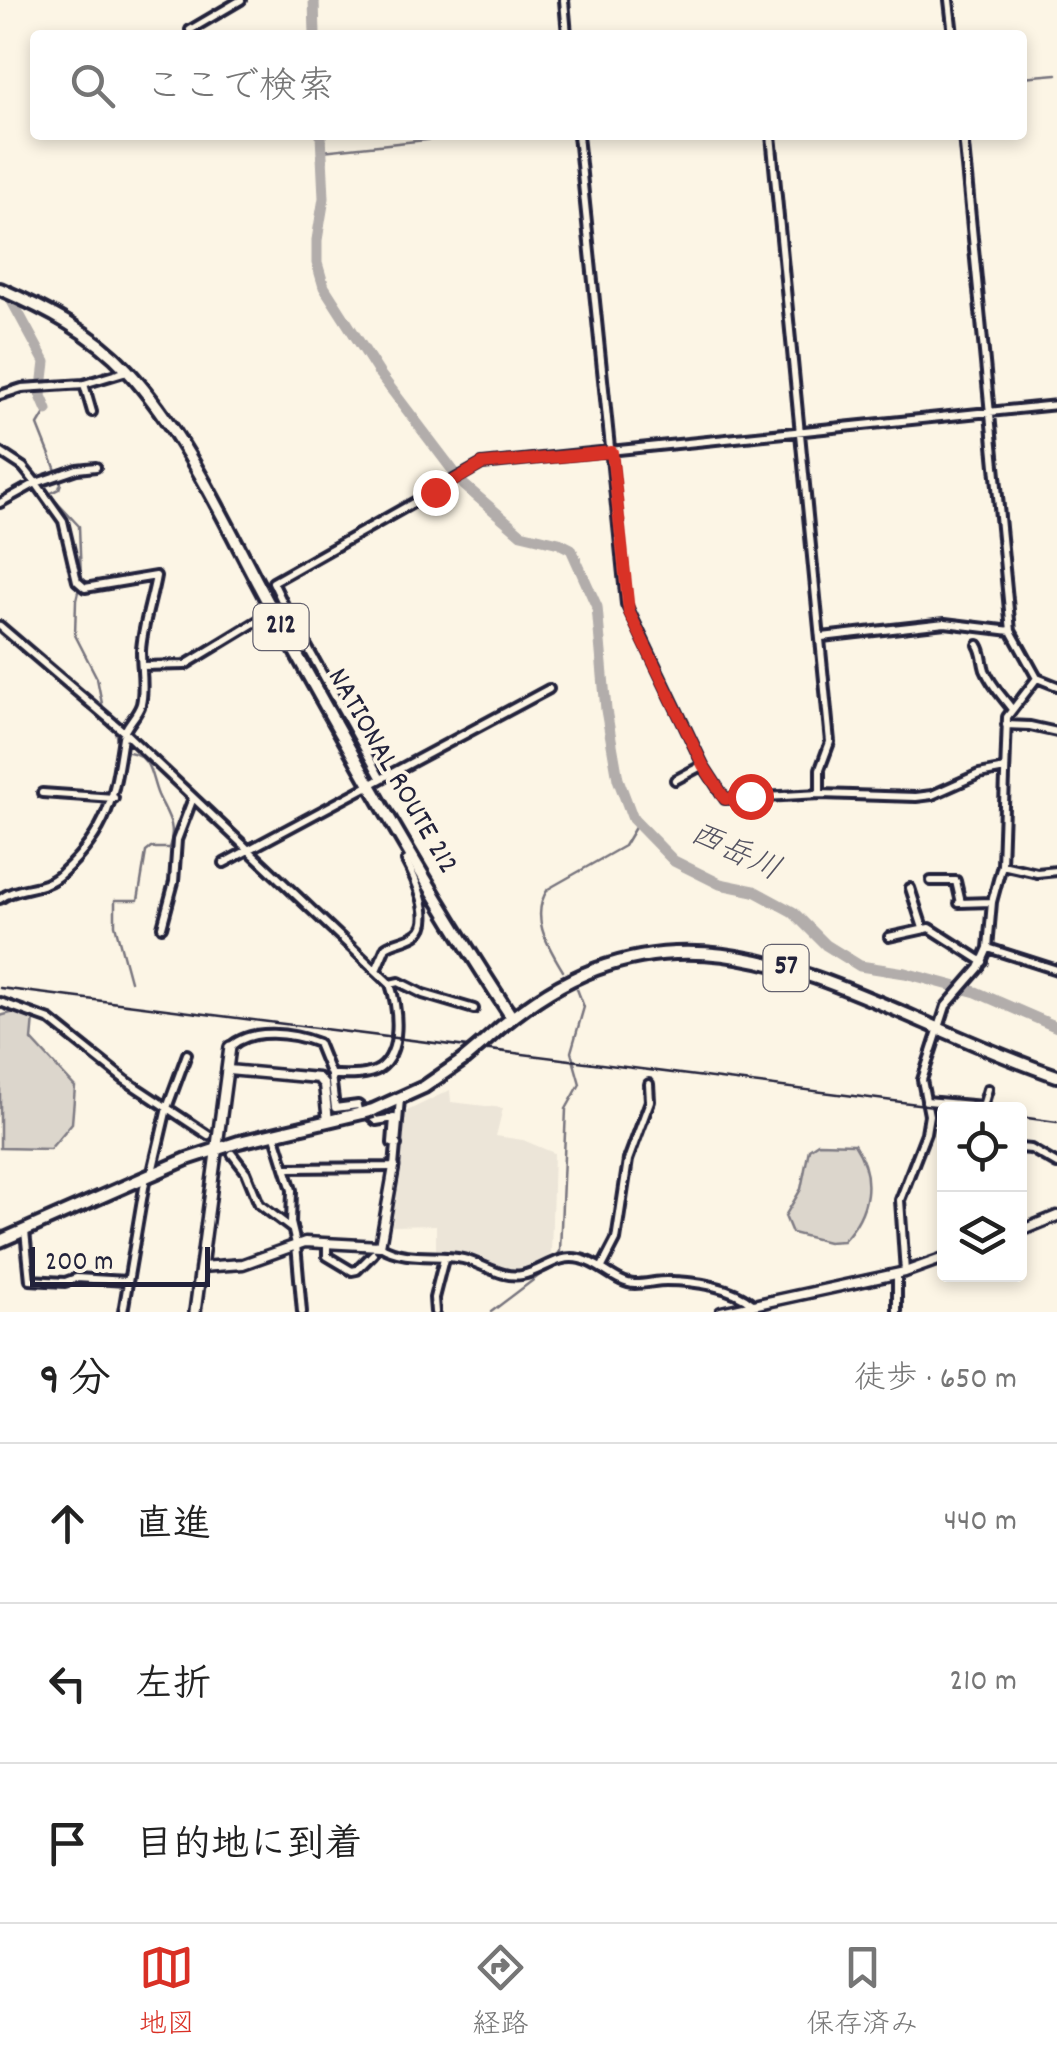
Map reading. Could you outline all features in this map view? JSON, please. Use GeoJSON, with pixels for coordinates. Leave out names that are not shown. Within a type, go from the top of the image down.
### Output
{"type":"FeatureCollection","features":[{"type":"Feature","properties":{"kind":"highway","name":"NATIONAL ROUTE 212"},"geometry":{"type":"LineString","coordinates":[[0,288],[62,319],[128,370],[174,433],[410,858],[511,1016]]}},
{"type":"Feature","properties":{"kind":"highway","name":"57"},"geometry":{"type":"LineString","coordinates":[[0,1242],[149,1174],[217,1148],[368,1111],[400,1099],[443,1076],[511,1016],[552,988],[599,966],[641,954],[697,951],[736,955],[797,971],[1057,1076]]}},
{"type":"Feature","properties":{"kind":"main road"},"geometry":{"type":"LineString","coordinates":[[195,1312],[230,1047]]}},
{"type":"Feature","properties":{"kind":"street"},"geometry":{"type":"LineString","coordinates":[[190,30],[241,0]]}},
{"type":"Feature","properties":{"kind":"street"},"geometry":{"type":"LineString","coordinates":[[564,0],[567,30]]}},
{"type":"Feature","properties":{"kind":"street"},"geometry":{"type":"LineString","coordinates":[[949,0],[952,30]]}},
{"type":"Feature","properties":{"kind":"street"},"geometry":{"type":"LineString","coordinates":[[579,140],[626,604],[703,765],[725,799],[820,794],[916,797],[932,795],[979,774],[1005,769]]}},
{"type":"Feature","properties":{"kind":"street"},"geometry":{"type":"LineString","coordinates":[[771,140],[830,742],[820,769],[820,794]]}},
{"type":"Feature","properties":{"kind":"street"},"geometry":{"type":"LineString","coordinates":[[963,140],[1011,631],[1037,678],[1057,686]]}},
{"type":"Feature","properties":{"kind":"street"},"geometry":{"type":"LineString","coordinates":[[0,395],[84,384],[128,370]]}},
{"type":"Feature","properties":{"kind":"street"},"geometry":{"type":"LineString","coordinates":[[84,384],[92,412]]}},
{"type":"Feature","properties":{"kind":"street"},"geometry":{"type":"LineString","coordinates":[[381,779],[273,582],[444,488],[464,472],[482,464],[1057,404]]}},
{"type":"Feature","properties":{"kind":"street"},"geometry":{"type":"LineString","coordinates":[[0,452],[23,467],[63,521],[77,580],[85,588],[156,576],[144,634],[140,708],[124,732],[114,798],[90,843],[59,876],[36,889],[0,898]]}},
{"type":"Feature","properties":{"kind":"street"},"geometry":{"type":"LineString","coordinates":[[0,503],[60,475],[96,467]]}},
{"type":"Feature","properties":{"kind":"street"},"geometry":{"type":"LineString","coordinates":[[142,666],[186,665],[284,605]]}},
{"type":"Feature","properties":{"kind":"street"},"geometry":{"type":"LineString","coordinates":[[822,637],[945,622],[1011,631]]}},
{"type":"Feature","properties":{"kind":"street"},"geometry":{"type":"LineString","coordinates":[[0,626],[124,732],[390,984],[396,1016],[392,1048],[386,1061],[366,1074],[331,1075]]}},
{"type":"Feature","properties":{"kind":"street"},"geometry":{"type":"LineString","coordinates":[[978,645],[990,682],[1011,708]]}},
{"type":"Feature","properties":{"kind":"street"},"geometry":{"type":"LineString","coordinates":[[897,1312],[900,1200],[926,1133],[922,1080],[946,1006],[971,979],[988,948],[992,902],[1002,865],[1006,725],[1011,708],[1037,678]]}},
{"type":"Feature","properties":{"kind":"street"},"geometry":{"type":"LineString","coordinates":[[224,863],[549,689]]}},
{"type":"Feature","properties":{"kind":"street"},"geometry":{"type":"LineString","coordinates":[[1006,725],[1057,732]]}},
{"type":"Feature","properties":{"kind":"street"},"geometry":{"type":"LineString","coordinates":[[675,780],[703,765]]}},
{"type":"Feature","properties":{"kind":"street"},"geometry":{"type":"LineString","coordinates":[[42,793],[114,798]]}},
{"type":"Feature","properties":{"kind":"street"},"geometry":{"type":"LineString","coordinates":[[162,928],[174,882],[177,840],[194,798]]}},
{"type":"Feature","properties":{"kind":"street"},"geometry":{"type":"LineString","coordinates":[[377,968],[386,946],[418,934],[424,924],[420,888],[406,862],[410,858]]}},
{"type":"Feature","properties":{"kind":"street"},"geometry":{"type":"LineString","coordinates":[[1002,865],[1037,872],[1057,871]]}},
{"type":"Feature","properties":{"kind":"street"},"geometry":{"type":"LineString","coordinates":[[931,881],[956,881],[960,903],[992,902]]}},
{"type":"Feature","properties":{"kind":"street"},"geometry":{"type":"LineString","coordinates":[[910,888],[923,928]]}},
{"type":"Feature","properties":{"kind":"street"},"geometry":{"type":"LineString","coordinates":[[888,937],[930,928],[982,962]]}},
{"type":"Feature","properties":{"kind":"street"},"geometry":{"type":"LineString","coordinates":[[988,948],[1057,970]]}},
{"type":"Feature","properties":{"kind":"street"},"geometry":{"type":"LineString","coordinates":[[390,984],[399,982],[423,994],[474,1008]]}},
{"type":"Feature","properties":{"kind":"street"},"geometry":{"type":"LineString","coordinates":[[0,1002],[50,1020],[125,1080],[208,1135]]}},
{"type":"Feature","properties":{"kind":"street"},"geometry":{"type":"LineString","coordinates":[[230,1047],[240,1039],[262,1034],[315,1041],[321,1046],[331,1075],[336,1108],[358,1105],[376,1121],[394,1118],[392,1142],[397,1145]]}},
{"type":"Feature","properties":{"kind":"street"},"geometry":{"type":"LineString","coordinates":[[123,1312],[149,1174],[187,1054]]}},
{"type":"Feature","properties":{"kind":"street"},"geometry":{"type":"LineString","coordinates":[[228,1070],[318,1078],[324,1082],[328,1121]]}},
{"type":"Feature","properties":{"kind":"street"},"geometry":{"type":"LineString","coordinates":[[602,1267],[616,1240],[628,1160],[650,1102],[649,1084]]}},
{"type":"Feature","properties":{"kind":"street"},"geometry":{"type":"LineString","coordinates":[[985,1102],[988,1089]]}},
{"type":"Feature","properties":{"kind":"street"},"geometry":{"type":"LineString","coordinates":[[380,1246],[384,1242],[400,1099]]}},
{"type":"Feature","properties":{"kind":"street"},"geometry":{"type":"LineString","coordinates":[[926,1101],[937,1102]]}},
{"type":"Feature","properties":{"kind":"street"},"geometry":{"type":"LineString","coordinates":[[274,1133],[292,1190],[302,1312]]}},
{"type":"Feature","properties":{"kind":"street"},"geometry":{"type":"LineString","coordinates":[[1027,1149],[1057,1164]]}},
{"type":"Feature","properties":{"kind":"street"},"geometry":{"type":"LineString","coordinates":[[232,1154],[246,1172],[258,1204],[293,1230]]}},
{"type":"Feature","properties":{"kind":"street"},"geometry":{"type":"LineString","coordinates":[[287,1168],[394,1167]]}},
{"type":"Feature","properties":{"kind":"street"},"geometry":{"type":"LineString","coordinates":[[1027,1228],[1057,1216]]}},
{"type":"Feature","properties":{"kind":"street"},"geometry":{"type":"LineString","coordinates":[[25,1232],[30,1280],[127,1281]]}},
{"type":"Feature","properties":{"kind":"street"},"geometry":{"type":"LineString","coordinates":[[201,1267],[244,1264],[296,1244],[327,1242],[464,1259],[516,1276],[564,1258],[580,1258],[631,1284],[667,1280],[707,1285],[754,1305]]}},
{"type":"Feature","properties":{"kind":"street"},"geometry":{"type":"LineString","coordinates":[[327,1242],[327,1256],[352,1271],[372,1254]]}},
{"type":"Feature","properties":{"kind":"street"},"geometry":{"type":"LineString","coordinates":[[435,1312],[434,1298],[444,1259]]}},
{"type":"Feature","properties":{"kind":"street"},"geometry":{"type":"LineString","coordinates":[[721,1312],[901,1273],[937,1260]]}},
{"type":"Feature","properties":{"kind":"shaded area"},"geometry":{"type":"Polygon","coordinates":[[[18,1011],[34,1018],[32,1040],[75,1087],[72,1123],[50,1149],[0,1148],[0,1016],[18,1011]]]}},
{"type":"Feature","properties":{"kind":"shaded area"},"geometry":{"type":"Polygon","coordinates":[[[450,1090],[451,1102],[503,1108],[496,1136],[523,1140],[554,1153],[551,1254],[527,1272],[514,1274],[436,1256],[436,1225],[392,1226],[403,1113],[450,1090]]]}},
{"type":"Feature","properties":{"kind":"shaded area"},"geometry":{"type":"Polygon","coordinates":[[[818,1143],[854,1144],[865,1169],[864,1206],[843,1241],[828,1242],[792,1233],[785,1216],[801,1189],[809,1149],[818,1143]]]}},
{"type":"Feature","properties":{"kind":"waterway","name":"西岳川"},"geometry":{"type":"LineString","coordinates":[[314,0],[315,30]]}},
{"type":"Feature","properties":{"kind":"waterway"},"geometry":{"type":"LineString","coordinates":[[1027,77],[1057,74]]}},
{"type":"Feature","properties":{"kind":"waterway","name":"西岳川"},"geometry":{"type":"LineString","coordinates":[[321,140],[324,198],[317,263],[324,287],[379,373],[464,485],[521,534],[571,549],[597,607],[606,710],[618,779],[633,819],[674,861],[720,884],[754,891],[793,912],[826,945],[860,966],[905,973],[976,992],[1057,1027]]}},
{"type":"Feature","properties":{"kind":"waterway"},"geometry":{"type":"LineString","coordinates":[[322,151],[426,140]]}},
{"type":"Feature","properties":{"kind":"waterway"},"geometry":{"type":"LineString","coordinates":[[13,303],[45,362],[41,396],[47,410]]}},
{"type":"Feature","properties":{"kind":"waterway"},"geometry":{"type":"LineString","coordinates":[[47,410],[38,425],[61,483],[59,489],[49,494],[79,526],[81,579],[75,635],[97,678],[103,709],[115,720]]}},
{"type":"Feature","properties":{"kind":"waterway"},"geometry":{"type":"LineString","coordinates":[[114,725],[118,746]]}},
{"type":"Feature","properties":{"kind":"waterway"},"geometry":{"type":"LineString","coordinates":[[129,752],[137,754],[149,768],[172,833],[169,848],[151,848],[146,852],[138,900],[115,900],[115,925],[130,981]]}},
{"type":"Feature","properties":{"kind":"waterway"},"geometry":{"type":"LineString","coordinates":[[563,971],[540,921],[548,889],[624,846],[637,824]]}},
{"type":"Feature","properties":{"kind":"waterway"},"geometry":{"type":"LineString","coordinates":[[556,1258],[560,1251],[566,1109],[580,1084],[571,1052],[584,1007],[577,989]]}},
{"type":"Feature","properties":{"kind":"waterway"},"geometry":{"type":"LineString","coordinates":[[491,1312],[553,1265]]}},
{"type":"Feature","properties":{"kind":"railway"},"geometry":{"type":"LineString","coordinates":[[0,988],[937,1106]]}},
{"type":"Feature","properties":{"kind":"railway"},"geometry":{"type":"LineString","coordinates":[[1027,1118],[1057,1122]]}},
{"type":"Feature","properties":{"kind":"route"},"geometry":{"type":"LineString","coordinates":[[435,492],[482,464],[612,452],[629,612],[707,771],[725,799],[750,796]]}}]}
